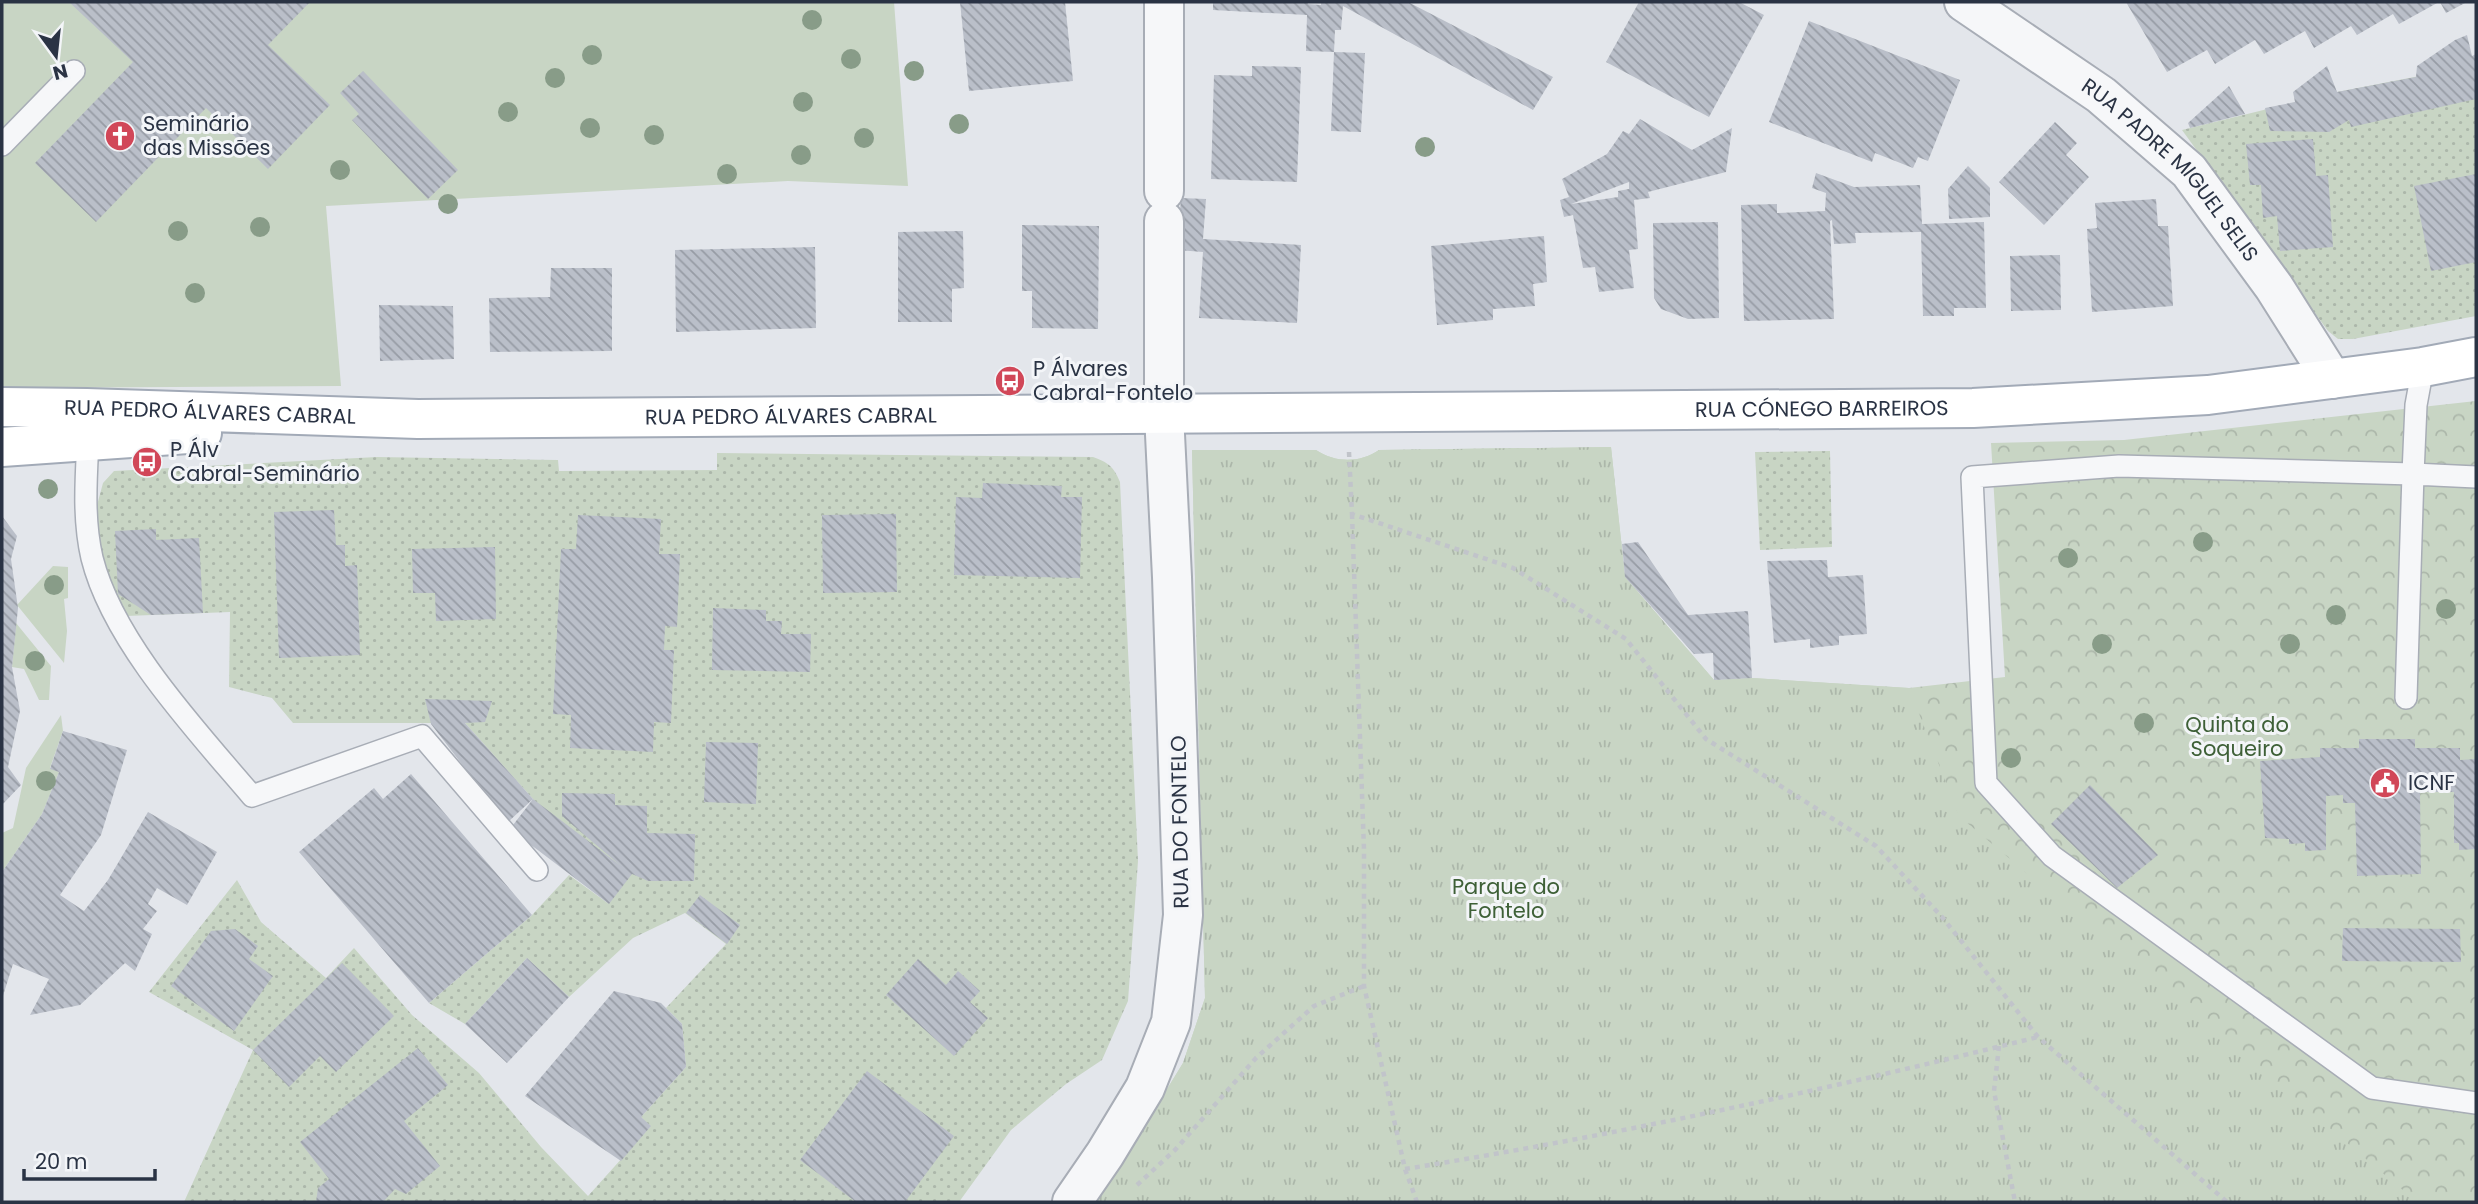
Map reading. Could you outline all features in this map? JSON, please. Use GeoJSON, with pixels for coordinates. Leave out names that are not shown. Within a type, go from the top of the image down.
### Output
{"type":"FeatureCollection","features":[{"type":"Feature","properties":{"kind":"main road","name":"RUA CÓNEGO BARREIROS"},"geometry":{"type":"LineString","coordinates":[[1164,414],[1973,408],[2208,395],[2423,368],[2476,357]]}},
{"type":"Feature","properties":{"kind":"main road","name":"RUA PEDRO ÁLVARES CABRAL"},"geometry":{"type":"LineString","coordinates":[[6,409],[87,408],[418,419],[1164,414]]}},
{"type":"Feature","properties":{"kind":"main road","name":"RUA PEDRO ÁLVARES CABRAL"},"geometry":{"type":"LineString","coordinates":[[2,447],[418,419]]}},
{"type":"Feature","properties":{"kind":"street"},"geometry":{"type":"LineString","coordinates":[[1164,2],[1164,414]]}},
{"type":"Feature","properties":{"kind":"street","name":"RUA PADRE MIGUEL SELIS"},"geometry":{"type":"LineString","coordinates":[[1967,2],[2101,95],[2189,171],[2274,287],[2332,379]]}},
{"type":"Feature","properties":{"kind":"street","name":"RUA DO FONTELO"},"geometry":{"type":"LineString","coordinates":[[1072,1202],[1145,1088],[1171,1022],[1183,915],[1174,617],[1164,414]]}},
{"type":"Feature","properties":{"kind":"lane"},"geometry":{"type":"LineString","coordinates":[[2,145],[74,71]]}},
{"type":"Feature","properties":{"kind":"lane"},"geometry":{"type":"LineString","coordinates":[[2406,698],[2416,405],[2423,368]]}},
{"type":"Feature","properties":{"kind":"lane"},"geometry":{"type":"LineString","coordinates":[[88,440],[85,512],[92,558],[107,598],[130,641],[187,720],[252,796],[422,736],[537,870]]}},
{"type":"Feature","properties":{"kind":"lane"},"geometry":{"type":"LineString","coordinates":[[2476,477],[2119,466],[1972,477],[1986,783],[2052,856],[2372,1088],[2476,1103]]}},
{"type":"Feature","properties":{"kind":"path"},"geometry":{"type":"LineString","coordinates":[[1348,413],[1364,849],[1364,986],[1405,1169],[1417,1202]]}},
{"type":"Feature","properties":{"kind":"path"},"geometry":{"type":"LineString","coordinates":[[1352,514],[1513,568],[1626,639],[1706,739],[1877,846],[1942,917],[2038,1037],[2227,1202]]}},
{"type":"Feature","properties":{"kind":"path"},"geometry":{"type":"LineString","coordinates":[[1128,1194],[1175,1150],[1256,1058],[1304,1014],[1314,1006],[1364,986]]}},
{"type":"Feature","properties":{"kind":"path"},"geometry":{"type":"LineString","coordinates":[[1405,1169],[1677,1121],[2038,1037]]}},
{"type":"Feature","properties":{"kind":"path"},"geometry":{"type":"LineString","coordinates":[[1999,1046],[1994,1091],[2015,1202]]}},
{"type":"Feature","properties":{"kind":"green space"},"geometry":{"type":"Polygon","coordinates":[[[2,2],[894,2],[908,186],[788,181],[326,206],[341,386],[2,388],[2,2]]]}},
{"type":"Feature","properties":{"kind":"green space"},"geometry":{"type":"Polygon","coordinates":[[[2476,65],[2476,316],[2353,339],[2338,339],[2328,331],[2182,130],[2337,92],[2476,65]]]}},
{"type":"Feature","properties":{"kind":"green space","name":"Parque do Fontelo"},"geometry":{"type":"Polygon","coordinates":[[[2476,401],[2476,1202],[1093,1202],[1183,1063],[1205,998],[1192,450],[1316,450],[1331,457],[1348,460],[1379,450],[1611,447],[1625,577],[1714,680],[1752,678],[1909,688],[2005,677],[1991,443],[2124,440],[2476,401]]]}},
{"type":"Feature","properties":{"kind":"green space","name":"Parque do Fontelo"},"geometry":{"type":"Polygon","coordinates":[[[1611,447],[1625,577],[1714,680],[1752,678],[1909,688],[1959,816],[2417,1202],[1093,1202],[1183,1063],[1205,998],[1192,450],[1316,450],[1348,460],[1379,450],[1611,447]]]}},
{"type":"Feature","properties":{"kind":"green space"},"geometry":{"type":"Polygon","coordinates":[[[1830,451],[1832,547],[1760,550],[1755,452],[1830,451]]]}},
{"type":"Feature","properties":{"kind":"green space"},"geometry":{"type":"Polygon","coordinates":[[[717,453],[1093,457],[1107,463],[1115,472],[1120,482],[1138,861],[1128,1001],[1102,1060],[1066,1084],[1011,1130],[959,1202],[184,1202],[253,1050],[149,992],[237,880],[261,922],[326,978],[354,948],[412,1015],[479,1073],[541,1147],[588,1196],[650,1127],[641,1117],[686,1067],[682,1024],[666,1008],[726,944],[685,913],[633,938],[569,997],[527,958],[465,1024],[429,1003],[532,915],[569,875],[609,904],[533,799],[465,723],[293,723],[272,698],[229,687],[230,612],[126,616],[107,574],[98,540],[96,509],[103,483],[114,471],[377,457],[558,460],[559,471],[717,470],[717,453]]]}},
{"type":"Feature","properties":{"kind":"green space"},"geometry":{"type":"Polygon","coordinates":[[[53,566],[68,567],[68,598],[64,599],[67,631],[64,663],[17,605],[53,566]]]}},
{"type":"Feature","properties":{"kind":"green space"},"geometry":{"type":"Polygon","coordinates":[[[16,623],[51,666],[49,700],[39,700],[24,669],[12,667],[16,623]]]}},
{"type":"Feature","properties":{"kind":"green space"},"geometry":{"type":"Polygon","coordinates":[[[61,715],[63,731],[50,768],[59,772],[42,814],[2,872],[2,833],[13,828],[26,768],[61,715]]]}},
{"type":"Feature","properties":{"kind":"building","name":"Seminário das Missões"},"geometry":{"type":"Polygon","coordinates":[[[69,2],[310,2],[268,45],[330,105],[268,169],[206,108],[96,222],[35,163],[133,62],[69,2]]]}},
{"type":"Feature","properties":{"kind":"building"},"geometry":{"type":"Polygon","coordinates":[[[960,2],[1065,2],[1073,81],[969,91],[960,2]]]}},
{"type":"Feature","properties":{"kind":"building"},"geometry":{"type":"Polygon","coordinates":[[[1213,2],[1308,2],[1321,5],[1321,2],[1408,2],[1553,77],[1533,110],[1343,6],[1341,30],[1335,30],[1334,52],[1306,51],[1307,15],[1213,10],[1213,2]]]}},
{"type":"Feature","properties":{"kind":"building"},"geometry":{"type":"Polygon","coordinates":[[[1639,2],[1739,2],[1764,15],[1709,117],[1606,62],[1639,2]]]}},
{"type":"Feature","properties":{"kind":"building"},"geometry":{"type":"Polygon","coordinates":[[[2126,2],[2439,2],[2399,24],[2393,14],[2357,35],[2351,26],[2314,48],[2305,31],[2264,54],[2255,40],[2215,64],[2207,50],[2167,72],[2126,2]]]}},
{"type":"Feature","properties":{"kind":"building"},"geometry":{"type":"Polygon","coordinates":[[[2440,2],[2467,2],[2446,13],[2440,2]]]}},
{"type":"Feature","properties":{"kind":"building"},"geometry":{"type":"Polygon","coordinates":[[[1809,21],[1960,80],[1928,161],[1918,157],[1913,168],[1875,153],[1872,162],[1769,122],[1809,21]]]}},
{"type":"Feature","properties":{"kind":"building"},"geometry":{"type":"Polygon","coordinates":[[[2467,35],[2472,56],[2476,54],[2476,99],[2351,127],[2349,120],[2329,132],[2270,131],[2265,108],[2295,102],[2293,92],[2327,66],[2337,92],[2416,77],[2417,66],[2467,35]]]}},
{"type":"Feature","properties":{"kind":"building"},"geometry":{"type":"Polygon","coordinates":[[[1334,52],[1365,53],[1361,132],[1331,131],[1334,52]]]}},
{"type":"Feature","properties":{"kind":"building"},"geometry":{"type":"Polygon","coordinates":[[[1252,66],[1301,67],[1297,182],[1211,179],[1214,75],[1252,76],[1252,66]]]}},
{"type":"Feature","properties":{"kind":"building"},"geometry":{"type":"Polygon","coordinates":[[[363,71],[458,170],[428,199],[352,120],[359,114],[340,93],[363,71]]]}},
{"type":"Feature","properties":{"kind":"building"},"geometry":{"type":"Polygon","coordinates":[[[2229,86],[2245,114],[2190,128],[2188,123],[2229,86]]]}},
{"type":"Feature","properties":{"kind":"building"},"geometry":{"type":"Polygon","coordinates":[[[1640,119],[1692,150],[1732,128],[1726,172],[1648,192],[1650,198],[1634,200],[1638,249],[1629,250],[1634,288],[1599,292],[1595,267],[1583,268],[1573,215],[1564,217],[1560,200],[1569,197],[1562,179],[1607,154],[1623,131],[1629,134],[1640,119]],[[1629,182],[1571,204],[1618,197],[1618,191],[1629,189],[1629,182]]]}},
{"type":"Feature","properties":{"kind":"building"},"geometry":{"type":"Polygon","coordinates":[[[2055,122],[2077,143],[2066,155],[2089,177],[2044,225],[1999,182],[2055,122]]]}},
{"type":"Feature","properties":{"kind":"building"},"geometry":{"type":"Polygon","coordinates":[[[2313,139],[2316,176],[2328,175],[2333,247],[2280,251],[2277,216],[2263,218],[2261,185],[2250,185],[2246,144],[2313,139]]]}},
{"type":"Feature","properties":{"kind":"building"},"geometry":{"type":"Polygon","coordinates":[[[1968,166],[1990,188],[1990,217],[1949,219],[1948,189],[1968,166]]]}},
{"type":"Feature","properties":{"kind":"building"},"geometry":{"type":"Polygon","coordinates":[[[1816,173],[1854,187],[1920,185],[1922,224],[1984,222],[1986,308],[1954,308],[1954,316],[1923,316],[1921,232],[1855,233],[1856,243],[1834,244],[1832,220],[1834,319],[1744,321],[1741,205],[1777,204],[1777,213],[1825,211],[1826,193],[1812,188],[1816,173]]]}},
{"type":"Feature","properties":{"kind":"building"},"geometry":{"type":"Polygon","coordinates":[[[2476,174],[2476,262],[2431,271],[2414,186],[2476,174]]]}},
{"type":"Feature","properties":{"kind":"building"},"geometry":{"type":"Polygon","coordinates":[[[1181,198],[1206,199],[1203,239],[1301,245],[1297,323],[1199,318],[1203,252],[1177,250],[1181,198]]]}},
{"type":"Feature","properties":{"kind":"building"},"geometry":{"type":"Polygon","coordinates":[[[2156,199],[2158,226],[2168,226],[2173,306],[2092,312],[2087,229],[2097,228],[2095,203],[2156,199]]]}},
{"type":"Feature","properties":{"kind":"building"},"geometry":{"type":"Polygon","coordinates":[[[1718,222],[1719,318],[1688,319],[1661,309],[1654,298],[1653,223],[1718,222]]]}},
{"type":"Feature","properties":{"kind":"building"},"geometry":{"type":"Polygon","coordinates":[[[1022,225],[1099,226],[1098,329],[1032,328],[1032,291],[1022,291],[1022,225]]]}},
{"type":"Feature","properties":{"kind":"building"},"geometry":{"type":"Polygon","coordinates":[[[963,231],[964,288],[952,289],[952,322],[898,322],[898,232],[963,231]]]}},
{"type":"Feature","properties":{"kind":"building"},"geometry":{"type":"Polygon","coordinates":[[[1544,236],[1547,282],[1533,284],[1535,306],[1493,309],[1493,320],[1437,325],[1431,246],[1544,236]]]}},
{"type":"Feature","properties":{"kind":"building"},"geometry":{"type":"Polygon","coordinates":[[[815,247],[816,328],[676,332],[675,250],[815,247]]]}},
{"type":"Feature","properties":{"kind":"building"},"geometry":{"type":"Polygon","coordinates":[[[2060,255],[2061,310],[2011,311],[2010,256],[2060,255]]]}},
{"type":"Feature","properties":{"kind":"building"},"geometry":{"type":"Polygon","coordinates":[[[551,268],[612,268],[612,351],[490,352],[489,298],[550,297],[551,268]]]}},
{"type":"Feature","properties":{"kind":"building"},"geometry":{"type":"Polygon","coordinates":[[[379,305],[453,306],[454,359],[380,361],[379,305]]]}},
{"type":"Feature","properties":{"kind":"building"},"geometry":{"type":"Polygon","coordinates":[[[983,483],[1062,486],[1061,497],[1082,497],[1080,578],[954,575],[956,497],[982,498],[983,483]]]}},
{"type":"Feature","properties":{"kind":"building"},"geometry":{"type":"Polygon","coordinates":[[[334,510],[336,545],[345,545],[345,566],[357,565],[360,655],[279,658],[274,512],[334,510]]]}},
{"type":"Feature","properties":{"kind":"building"},"geometry":{"type":"Polygon","coordinates":[[[896,514],[897,592],[823,593],[822,515],[896,514]]]}},
{"type":"Feature","properties":{"kind":"building"},"geometry":{"type":"Polygon","coordinates":[[[578,515],[661,519],[659,554],[680,554],[677,627],[665,626],[664,650],[674,650],[671,723],[654,722],[653,752],[570,748],[571,715],[553,714],[561,549],[576,549],[578,515]]]}},
{"type":"Feature","properties":{"kind":"building"},"geometry":{"type":"Polygon","coordinates":[[[2,516],[17,536],[11,559],[18,608],[12,667],[20,711],[8,767],[21,785],[2,805],[2,516]]]}},
{"type":"Feature","properties":{"kind":"building"},"geometry":{"type":"Polygon","coordinates":[[[156,529],[156,540],[199,538],[203,613],[151,615],[118,594],[115,531],[156,529]]]}},
{"type":"Feature","properties":{"kind":"building"},"geometry":{"type":"Polygon","coordinates":[[[1638,542],[1688,615],[1748,611],[1752,678],[1714,680],[1713,653],[1694,654],[1625,577],[1622,544],[1638,542]]]}},
{"type":"Feature","properties":{"kind":"building"},"geometry":{"type":"Polygon","coordinates":[[[495,547],[496,619],[436,621],[435,593],[413,593],[412,549],[495,547]]]}},
{"type":"Feature","properties":{"kind":"building"},"geometry":{"type":"Polygon","coordinates":[[[1827,560],[1828,577],[1863,575],[1867,634],[1839,636],[1839,645],[1810,648],[1810,639],[1774,643],[1767,561],[1827,560]]]}},
{"type":"Feature","properties":{"kind":"building"},"geometry":{"type":"Polygon","coordinates":[[[713,608],[766,610],[766,621],[782,621],[781,634],[811,634],[810,672],[712,670],[713,608]]]}},
{"type":"Feature","properties":{"kind":"building"},"geometry":{"type":"Polygon","coordinates":[[[425,699],[492,701],[485,722],[465,723],[533,799],[507,823],[431,724],[425,699]]]}},
{"type":"Feature","properties":{"kind":"building"},"geometry":{"type":"Polygon","coordinates":[[[63,731],[127,750],[101,835],[60,895],[84,911],[108,880],[148,812],[217,852],[187,905],[157,888],[148,904],[157,911],[143,929],[152,934],[135,971],[125,963],[80,1005],[30,1015],[49,979],[13,964],[2,999],[2,872],[42,814],[59,772],[50,769],[63,731]]]}},
{"type":"Feature","properties":{"kind":"building"},"geometry":{"type":"Polygon","coordinates":[[[2359,739],[2415,739],[2415,748],[2460,748],[2460,760],[2476,759],[2476,849],[2459,850],[2459,843],[2454,843],[2454,792],[2420,792],[2421,874],[2357,876],[2355,803],[2343,803],[2343,795],[2326,796],[2326,850],[2305,851],[2305,843],[2289,844],[2289,839],[2265,838],[2260,761],[2320,757],[2320,748],[2359,748],[2359,739]]]}},
{"type":"Feature","properties":{"kind":"building"},"geometry":{"type":"Polygon","coordinates":[[[706,742],[758,743],[756,804],[704,802],[706,742]]]}},
{"type":"Feature","properties":{"kind":"building"},"geometry":{"type":"Polygon","coordinates":[[[411,774],[532,915],[429,1003],[299,852],[374,788],[383,799],[411,774]]]}},
{"type":"Feature","properties":{"kind":"building"},"geometry":{"type":"Polygon","coordinates":[[[2090,785],[2158,855],[2117,888],[2051,824],[2090,785]]]}},
{"type":"Feature","properties":{"kind":"building"},"geometry":{"type":"Polygon","coordinates":[[[562,793],[615,794],[615,805],[647,806],[647,833],[695,834],[694,881],[648,881],[632,874],[609,904],[510,829],[533,799],[621,866],[562,816],[562,793]]]}},
{"type":"Feature","properties":{"kind":"building"},"geometry":{"type":"Polygon","coordinates":[[[700,895],[740,925],[727,944],[686,913],[700,895]]]}},
{"type":"Feature","properties":{"kind":"building"},"geometry":{"type":"Polygon","coordinates":[[[2343,928],[2460,929],[2461,962],[2342,961],[2343,928]]]}},
{"type":"Feature","properties":{"kind":"building"},"geometry":{"type":"Polygon","coordinates":[[[235,929],[258,946],[249,959],[273,976],[234,1031],[171,986],[211,931],[235,929]]]}},
{"type":"Feature","properties":{"kind":"building"},"geometry":{"type":"Polygon","coordinates":[[[527,958],[569,997],[507,1063],[465,1024],[527,958]]]}},
{"type":"Feature","properties":{"kind":"building"},"geometry":{"type":"Polygon","coordinates":[[[918,959],[946,985],[958,971],[980,991],[970,1002],[988,1018],[954,1056],[886,995],[918,959]]]}},
{"type":"Feature","properties":{"kind":"building"},"geometry":{"type":"Polygon","coordinates":[[[342,963],[394,1016],[336,1072],[320,1056],[289,1087],[253,1050],[342,963]]]}},
{"type":"Feature","properties":{"kind":"building"},"geometry":{"type":"Polygon","coordinates":[[[614,991],[661,1003],[682,1024],[686,1067],[641,1117],[651,1126],[621,1161],[525,1096],[614,991]]]}},
{"type":"Feature","properties":{"kind":"building"},"geometry":{"type":"Polygon","coordinates":[[[418,1048],[448,1085],[404,1121],[440,1166],[406,1194],[395,1189],[383,1202],[316,1202],[318,1188],[329,1179],[300,1142],[418,1048]]]}},
{"type":"Feature","properties":{"kind":"building"},"geometry":{"type":"Polygon","coordinates":[[[867,1071],[954,1136],[905,1202],[856,1202],[800,1160],[867,1071]]]}},
{"type":"Feature","properties":{"kind":"place","name":"Seminário das Missões"},"geometry":{"type":"Point","coordinates":[120,136]}},
{"type":"Feature","properties":{"kind":"place","name":"P Álvares Cabral-Fontelo"},"geometry":{"type":"Point","coordinates":[1010,381]}},
{"type":"Feature","properties":{"kind":"place","name":"P Álv Cabral-Seminário"},"geometry":{"type":"Point","coordinates":[147,462]}},
{"type":"Feature","properties":{"kind":"place","name":"ICNF"},"geometry":{"type":"Point","coordinates":[2385,783]}},
{"type":"Feature","properties":{"kind":"park label","name":"Quinta do Soqueiro"},"geometry":{"type":"Point","coordinates":[2237,737]}}]}
